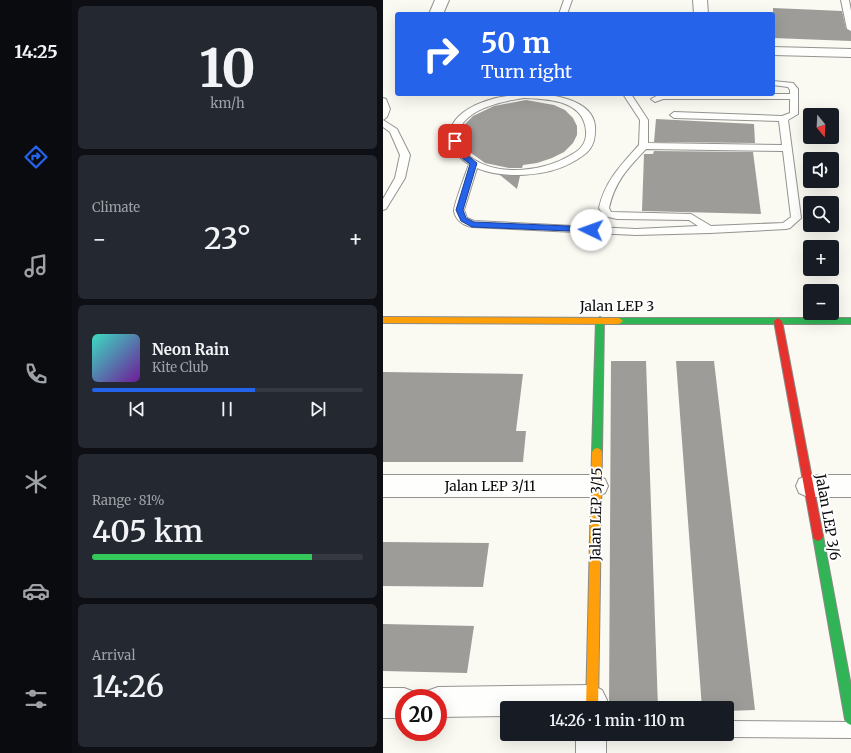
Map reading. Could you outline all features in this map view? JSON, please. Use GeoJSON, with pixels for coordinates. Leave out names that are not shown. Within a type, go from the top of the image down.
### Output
{"type":"FeatureCollection","features":[{"type":"Feature","properties":{"kind":"street"},"geometry":{"type":"LineString","coordinates":[[437,12],[442,0]]}},
{"type":"Feature","properties":{"kind":"street"},"geometry":{"type":"LineString","coordinates":[[700,0],[701,12]]}},
{"type":"Feature","properties":{"kind":"street"},"geometry":{"type":"LineString","coordinates":[[775,50],[851,53]]}},
{"type":"Feature","properties":{"kind":"street","name":"Jalan LEP 3"},"geometry":{"type":"LineString","coordinates":[[383,320],[851,321]]}},
{"type":"Feature","properties":{"kind":"street","name":"Jalan LEP 3/15"},"geometry":{"type":"LineString","coordinates":[[592,701],[600,320]]}},
{"type":"Feature","properties":{"kind":"street","name":"Jalan LEP 3/6"},"geometry":{"type":"LineString","coordinates":[[778,321],[851,719]]}},
{"type":"Feature","properties":{"kind":"street","name":"Jalan LEP 3/11"},"geometry":{"type":"LineString","coordinates":[[383,486],[596,486]]}},
{"type":"Feature","properties":{"kind":"street"},"geometry":{"type":"LineString","coordinates":[[808,486],[851,486]]}},
{"type":"Feature","properties":{"kind":"street"},"geometry":{"type":"LineString","coordinates":[[447,702],[500,703]]}},
{"type":"Feature","properties":{"kind":"street"},"geometry":{"type":"LineString","coordinates":[[383,703],[395,703]]}},
{"type":"Feature","properties":{"kind":"street"},"geometry":{"type":"LineString","coordinates":[[591,741],[591,753]]}},
{"type":"Feature","properties":{"kind":"lane"},"geometry":{"type":"LineString","coordinates":[[564,12],[568,0]]}},
{"type":"Feature","properties":{"kind":"lane"},"geometry":{"type":"LineString","coordinates":[[845,0],[851,29]]}},
{"type":"Feature","properties":{"kind":"lane"},"geometry":{"type":"LineString","coordinates":[[674,115],[783,119],[794,114],[794,89],[790,85],[775,83]]}},
{"type":"Feature","properties":{"kind":"lane"},"geometry":{"type":"LineString","coordinates":[[531,96],[564,101],[583,112],[589,119],[592,127],[592,135],[589,144],[582,152],[561,165],[531,172],[508,172],[486,168],[474,163],[464,157],[458,149],[455,141],[455,133],[458,124],[464,117],[478,107],[496,100],[510,97],[531,96]]}},
{"type":"Feature","properties":{"kind":"lane"},"geometry":{"type":"LineString","coordinates":[[628,96],[644,120],[644,146],[615,177],[606,193],[604,208],[607,214],[617,216],[691,217],[710,230]]}},
{"type":"Feature","properties":{"kind":"lane"},"geometry":{"type":"LineString","coordinates":[[655,99],[662,96],[794,97]]}},
{"type":"Feature","properties":{"kind":"lane"},"geometry":{"type":"LineString","coordinates":[[383,100],[386,106],[386,111],[383,117]]}},
{"type":"Feature","properties":{"kind":"lane"},"geometry":{"type":"LineString","coordinates":[[474,163],[459,210],[463,220],[472,224],[636,232],[786,226],[796,218],[783,119]]}},
{"type":"Feature","properties":{"kind":"lane"},"geometry":{"type":"LineString","coordinates":[[383,123],[394,131],[405,155],[400,178],[383,207]]}},
{"type":"Feature","properties":{"kind":"lane"},"geometry":{"type":"LineString","coordinates":[[644,146],[787,148]]}},
{"type":"Feature","properties":{"kind":"lane"},"geometry":{"type":"LineString","coordinates":[[734,729],[851,730]]}},
{"type":"Feature","properties":{"kind":"building"},"geometry":{"type":"Polygon","coordinates":[[[773,8],[842,11],[846,29],[851,32],[851,41],[775,38],[775,12],[773,12],[773,8]]]}},
{"type":"Feature","properties":{"kind":"building"},"geometry":{"type":"Polygon","coordinates":[[[526,100],[554,105],[565,110],[573,118],[577,126],[577,135],[573,143],[564,152],[537,163],[523,165],[522,168],[509,168],[485,163],[467,150],[462,142],[461,132],[465,124],[473,116],[494,106],[526,100]]]}},
{"type":"Feature","properties":{"kind":"building"},"geometry":{"type":"Polygon","coordinates":[[[656,119],[754,124],[755,143],[654,142],[656,119]]]}},
{"type":"Feature","properties":{"kind":"building"},"geometry":{"type":"Polygon","coordinates":[[[654,151],[753,152],[761,214],[642,211],[644,154],[653,154],[654,151]]]}},
{"type":"Feature","properties":{"kind":"building"},"geometry":{"type":"Polygon","coordinates":[[[500,175],[520,176],[517,189],[500,175]]]}},
{"type":"Feature","properties":{"kind":"building"},"geometry":{"type":"Polygon","coordinates":[[[611,361],[646,361],[658,701],[609,701],[611,361]]]}},
{"type":"Feature","properties":{"kind":"building"},"geometry":{"type":"Polygon","coordinates":[[[676,361],[714,361],[755,710],[734,711],[734,701],[701,701],[676,361]]]}},
{"type":"Feature","properties":{"kind":"building"},"geometry":{"type":"Polygon","coordinates":[[[383,372],[523,374],[516,431],[526,431],[523,462],[383,462],[383,372]]]}},
{"type":"Feature","properties":{"kind":"building"},"geometry":{"type":"Polygon","coordinates":[[[383,542],[489,543],[483,587],[383,586],[383,542]]]}},
{"type":"Feature","properties":{"kind":"building"},"geometry":{"type":"Polygon","coordinates":[[[383,624],[474,626],[467,673],[383,671],[383,624]]]}},
{"type":"Feature","properties":{"kind":"traffic: fast"},"geometry":{"type":"LineString","coordinates":[[597,452],[600,320]]}},
{"type":"Feature","properties":{"kind":"traffic: fast"},"geometry":{"type":"LineString","coordinates":[[619,321],[851,321]]}},
{"type":"Feature","properties":{"kind":"traffic: fast"},"geometry":{"type":"LineString","coordinates":[[818,536],[851,719]]}},
{"type":"Feature","properties":{"kind":"traffic: slow"},"geometry":{"type":"LineString","coordinates":[[383,320],[619,321]]}},
{"type":"Feature","properties":{"kind":"traffic: slow"},"geometry":{"type":"LineString","coordinates":[[592,701],[597,452]]}},
{"type":"Feature","properties":{"kind":"traffic: jam"},"geometry":{"type":"LineString","coordinates":[[778,321],[818,536]]}},
{"type":"Feature","properties":{"kind":"route"},"geometry":{"type":"LineString","coordinates":[[455,141],[458,149],[464,157],[474,163],[459,210],[463,220],[472,224],[591,230]]}}]}
